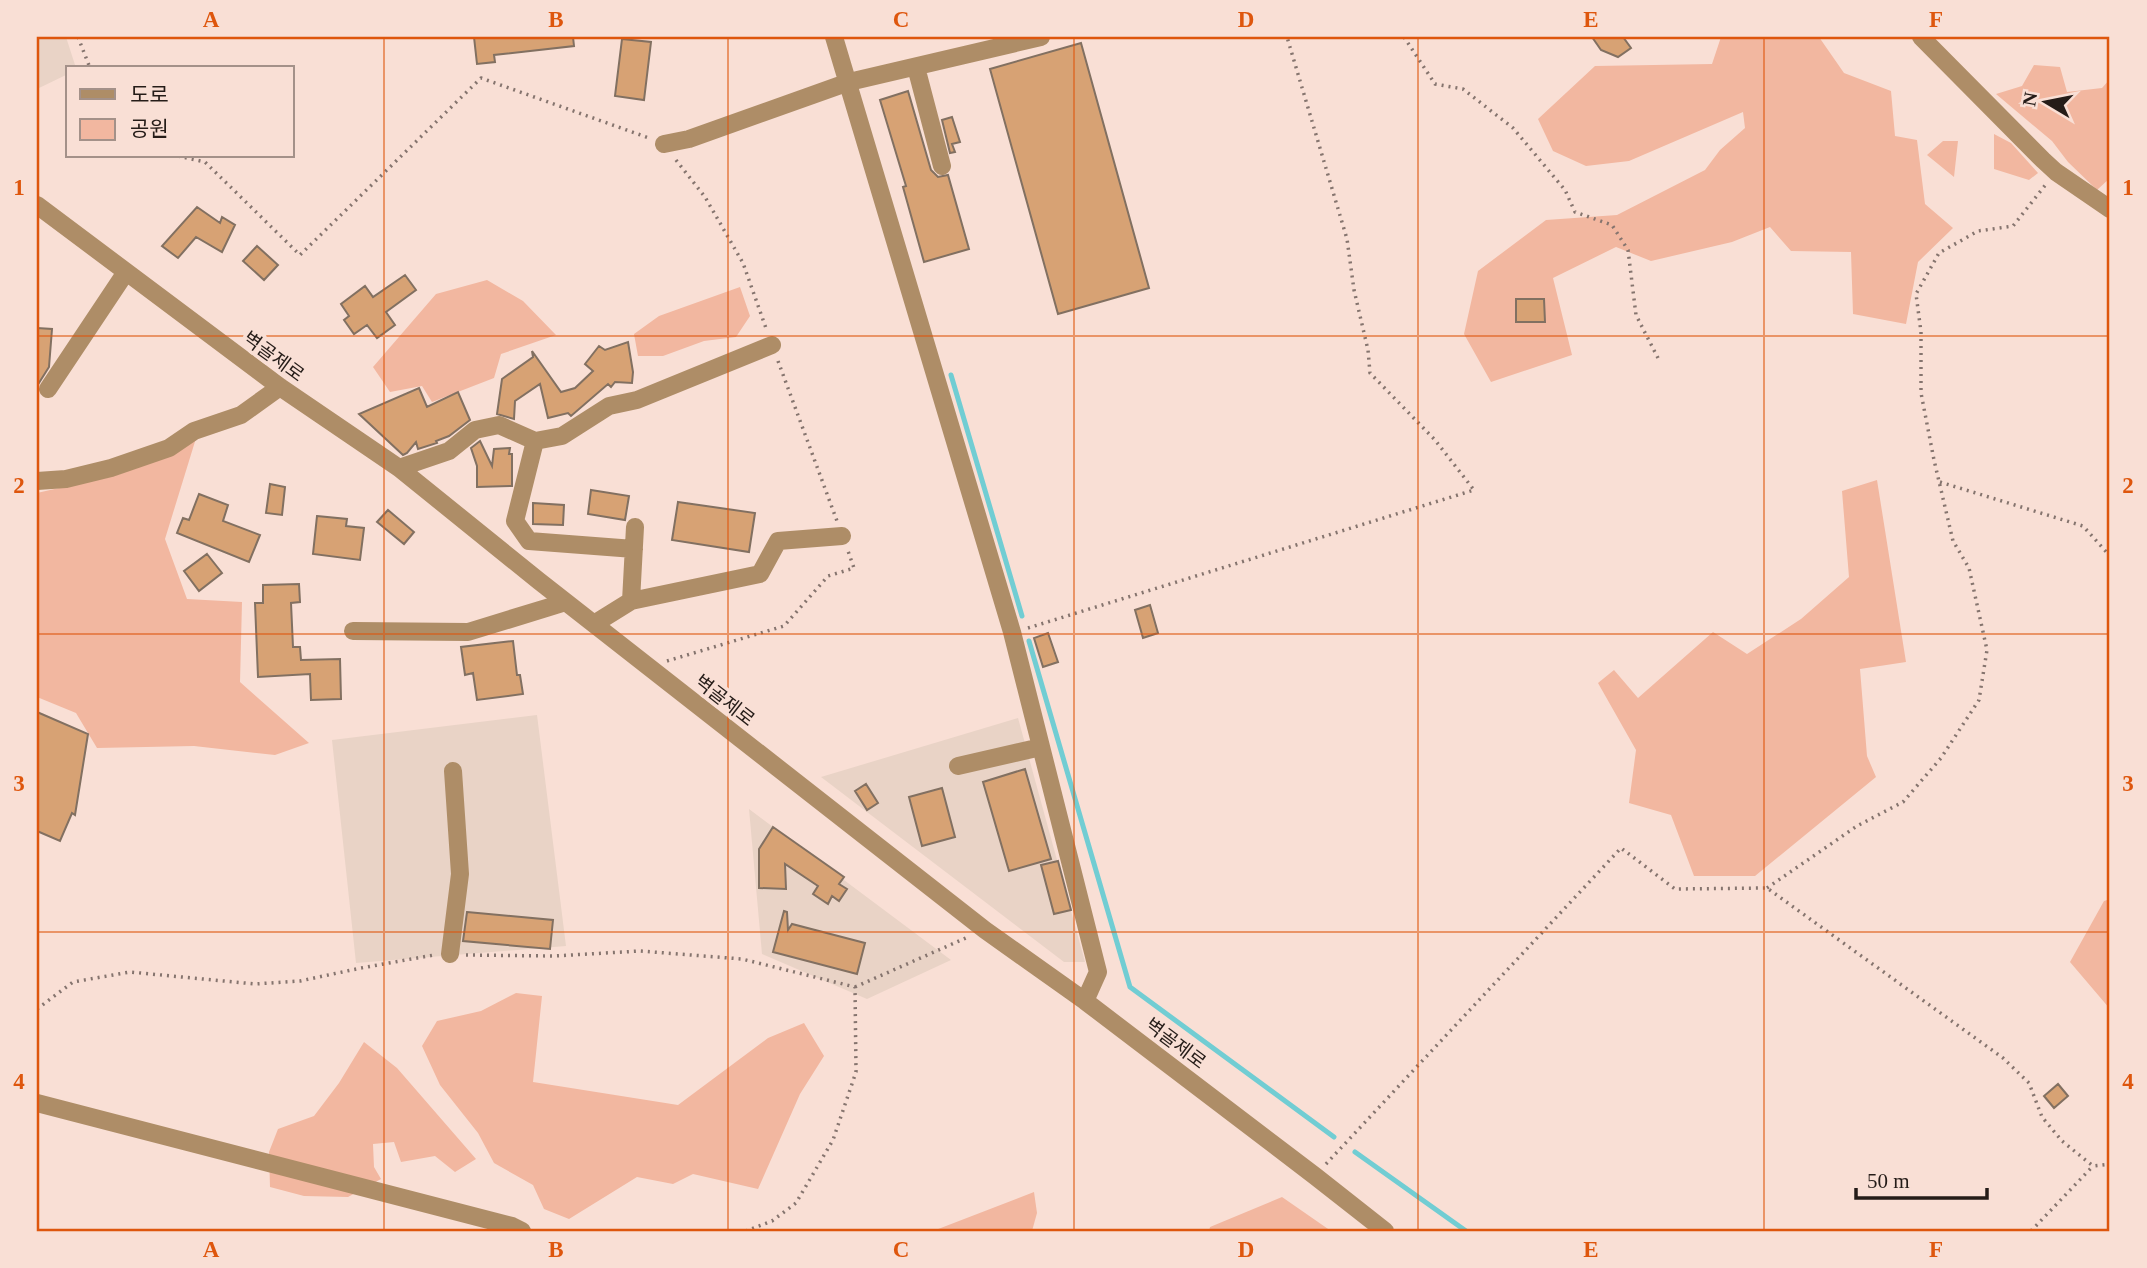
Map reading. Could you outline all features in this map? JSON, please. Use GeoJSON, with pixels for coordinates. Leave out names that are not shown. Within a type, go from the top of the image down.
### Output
{"type":"FeatureCollection","features":[{"type":"Feature","properties":{"kind":"street"},"geometry":{"type":"LineString","coordinates":[[834,37],[1012,632],[1098,972],[1085,1001]]}},
{"type":"Feature","properties":{"kind":"street"},"geometry":{"type":"LineString","coordinates":[[664,144],[689,139],[849,82],[1041,37]]}},
{"type":"Feature","properties":{"kind":"street"},"geometry":{"type":"LineString","coordinates":[[1921,37],[2056,172],[2110,209]]}},
{"type":"Feature","properties":{"kind":"street"},"geometry":{"type":"LineString","coordinates":[[916,66],[942,166]]}},
{"type":"Feature","properties":{"kind":"street","name":"벽골제로"},"geometry":{"type":"LineString","coordinates":[[37,205],[280,387],[399,468],[985,930],[1085,1001],[1385,1231]]}},
{"type":"Feature","properties":{"kind":"street"},"geometry":{"type":"LineString","coordinates":[[48,389],[126,272]]}},
{"type":"Feature","properties":{"kind":"street"},"geometry":{"type":"LineString","coordinates":[[399,468],[449,451],[475,430],[499,425],[535,441],[562,436],[609,406],[637,400],[772,345]]}},
{"type":"Feature","properties":{"kind":"street"},"geometry":{"type":"LineString","coordinates":[[37,481],[100,470],[169,448],[194,431],[241,415],[280,387]]}},
{"type":"Feature","properties":{"kind":"street"},"geometry":{"type":"LineString","coordinates":[[535,441],[515,521],[529,541],[634,549]]}},
{"type":"Feature","properties":{"kind":"street"},"geometry":{"type":"LineString","coordinates":[[631,601],[635,527]]}},
{"type":"Feature","properties":{"kind":"street"},"geometry":{"type":"LineString","coordinates":[[594,624],[631,601],[760,574],[778,541],[842,536]]}},
{"type":"Feature","properties":{"kind":"street"},"geometry":{"type":"LineString","coordinates":[[353,631],[468,632],[566,602]]}},
{"type":"Feature","properties":{"kind":"street"},"geometry":{"type":"LineString","coordinates":[[958,766],[1041,747]]}},
{"type":"Feature","properties":{"kind":"street"},"geometry":{"type":"LineString","coordinates":[[450,954],[460,874],[453,771]]}},
{"type":"Feature","properties":{"kind":"street"},"geometry":{"type":"LineString","coordinates":[[37,1103],[512,1226],[522,1231]]}},
{"type":"Feature","properties":{"kind":"path"},"geometry":{"type":"LineString","coordinates":[[78,37],[89,66]]}},
{"type":"Feature","properties":{"kind":"path"},"geometry":{"type":"LineString","coordinates":[[1012,632],[1474,490],[1435,440],[1370,373],[1347,239],[1287,37]]}},
{"type":"Feature","properties":{"kind":"path"},"geometry":{"type":"LineString","coordinates":[[1404,37],[1435,84],[1463,89],[1513,128],[1564,190],[1575,212],[1612,225],[1628,250],[1636,315],[1660,362]]}},
{"type":"Feature","properties":{"kind":"path"},"geometry":{"type":"LineString","coordinates":[[187,158],[205,162],[300,255],[481,78],[664,144],[705,197],[743,263],[854,568],[828,576],[784,626],[649,667]]}},
{"type":"Feature","properties":{"kind":"path"},"geometry":{"type":"LineString","coordinates":[[1315,1176],[1621,848],[1675,889],[1767,888],[1857,826],[1903,802],[1941,758],[1979,700],[1987,650],[1969,568],[1953,541],[1922,393],[1921,332],[1916,294],[1939,253],[1978,231],[2013,226],[2056,172]]}},
{"type":"Feature","properties":{"kind":"path"},"geometry":{"type":"LineString","coordinates":[[1940,482],[2083,526],[2110,556]]}},
{"type":"Feature","properties":{"kind":"path"},"geometry":{"type":"LineString","coordinates":[[1767,888],[2003,1058],[2029,1083],[2042,1117],[2062,1141],[2093,1166]]}},
{"type":"Feature","properties":{"kind":"path"},"geometry":{"type":"LineString","coordinates":[[37,1009],[73,982],[130,972],[255,985],[300,981],[438,954],[554,956],[640,951],[730,957],[855,987],[985,930]]}},
{"type":"Feature","properties":{"kind":"path"},"geometry":{"type":"LineString","coordinates":[[746,1231],[772,1221],[796,1203],[833,1140],[856,1072],[855,987]]}},
{"type":"Feature","properties":{"kind":"path"},"geometry":{"type":"LineString","coordinates":[[2031,1231],[2093,1166],[2110,1164]]}},
{"type":"Feature","properties":{"kind":"shaded area"},"geometry":{"type":"Polygon","coordinates":[[[37,37],[66,37],[75,66],[66,66],[66,75],[37,89],[37,37]]]}},
{"type":"Feature","properties":{"kind":"shaded area"},"geometry":{"type":"Polygon","coordinates":[[[537,715],[566,946],[356,963],[332,740],[537,715]]]}},
{"type":"Feature","properties":{"kind":"shaded area"},"geometry":{"type":"Polygon","coordinates":[[[1018,718],[1085,962],[1064,962],[821,777],[1018,718]]]}},
{"type":"Feature","properties":{"kind":"shaded area"},"geometry":{"type":"Polygon","coordinates":[[[749,809],[951,960],[867,999],[762,954],[749,809]]]}},
{"type":"Feature","properties":{"kind":"green space"},"geometry":{"type":"Polygon","coordinates":[[[1721,37],[1819,37],[1844,73],[1891,91],[1895,136],[1917,140],[1925,204],[1953,228],[1918,262],[1906,324],[1853,314],[1851,252],[1791,251],[1770,227],[1732,242],[1651,261],[1616,247],[1553,278],[1572,355],[1491,382],[1464,334],[1478,271],[1546,220],[1617,215],[1705,170],[1720,150],[1745,128],[1743,112],[1629,161],[1586,166],[1553,151],[1538,119],[1595,66],[1712,64],[1721,37]]]}},
{"type":"Feature","properties":{"kind":"green space"},"geometry":{"type":"Polygon","coordinates":[[[2034,65],[2060,67],[2067,92],[2102,88],[2110,79],[2110,178],[2097,190],[2068,162],[2052,141],[1996,94],[2022,86],[2034,65]]]}},
{"type":"Feature","properties":{"kind":"green space"},"geometry":{"type":"Polygon","coordinates":[[[1994,134],[2011,143],[2038,173],[2029,180],[1994,169],[1994,134]]]}},
{"type":"Feature","properties":{"kind":"green space"},"geometry":{"type":"Polygon","coordinates":[[[1943,141],[1958,141],[1954,177],[1927,155],[1943,141]]]}},
{"type":"Feature","properties":{"kind":"green space"},"geometry":{"type":"Polygon","coordinates":[[[487,280],[523,301],[556,335],[501,354],[494,378],[432,402],[422,386],[390,392],[373,367],[436,294],[487,280]]]}},
{"type":"Feature","properties":{"kind":"green space"},"geometry":{"type":"Polygon","coordinates":[[[740,287],[750,316],[736,337],[704,341],[663,356],[638,356],[634,334],[659,316],[740,287]]]}},
{"type":"Feature","properties":{"kind":"green space"},"geometry":{"type":"Polygon","coordinates":[[[197,435],[165,539],[187,599],[242,602],[240,682],[309,743],[275,755],[194,746],[97,748],[76,713],[37,697],[37,493],[120,474],[197,435]]]}},
{"type":"Feature","properties":{"kind":"green space"},"geometry":{"type":"Polygon","coordinates":[[[1877,480],[1906,662],[1860,669],[1867,756],[1876,777],[1755,876],[1694,876],[1671,815],[1629,803],[1636,750],[1598,683],[1614,670],[1638,698],[1713,632],[1747,654],[1801,619],[1849,577],[1842,491],[1877,480]]]}},
{"type":"Feature","properties":{"kind":"green space"},"geometry":{"type":"Polygon","coordinates":[[[2110,899],[2110,1009],[2070,962],[2104,901],[2110,899]]]}},
{"type":"Feature","properties":{"kind":"green space"},"geometry":{"type":"Polygon","coordinates":[[[516,993],[542,996],[533,1082],[678,1105],[768,1038],[804,1023],[824,1056],[800,1094],[758,1189],[693,1174],[673,1184],[637,1177],[569,1219],[544,1209],[533,1185],[494,1163],[478,1133],[440,1085],[422,1046],[437,1021],[481,1011],[516,993]]]}},
{"type":"Feature","properties":{"kind":"green space"},"geometry":{"type":"Polygon","coordinates":[[[364,1042],[397,1068],[476,1159],[455,1172],[435,1156],[401,1162],[394,1142],[373,1144],[374,1167],[381,1179],[348,1197],[304,1196],[270,1187],[269,1152],[278,1129],[314,1116],[339,1083],[364,1042]]]}},
{"type":"Feature","properties":{"kind":"green space"},"geometry":{"type":"Polygon","coordinates":[[[1034,1192],[1037,1213],[1032,1231],[933,1231],[1034,1192]]]}},
{"type":"Feature","properties":{"kind":"green space"},"geometry":{"type":"Polygon","coordinates":[[[1282,1197],[1331,1231],[1209,1231],[1210,1227],[1282,1197]]]}},
{"type":"Feature","properties":{"kind":"building"},"geometry":{"type":"Polygon","coordinates":[[[474,37],[573,37],[574,46],[494,55],[495,62],[477,64],[474,37]]]}},
{"type":"Feature","properties":{"kind":"building"},"geometry":{"type":"Polygon","coordinates":[[[1592,37],[1623,37],[1631,48],[1618,57],[1601,50],[1592,37]]]}},
{"type":"Feature","properties":{"kind":"building"},"geometry":{"type":"Polygon","coordinates":[[[622,39],[651,42],[644,100],[615,96],[622,39]]]}},
{"type":"Feature","properties":{"kind":"building"},"geometry":{"type":"Polygon","coordinates":[[[1081,43],[1149,288],[1058,314],[990,69],[1081,43]]]}},
{"type":"Feature","properties":{"kind":"building"},"geometry":{"type":"Polygon","coordinates":[[[908,91],[931,170],[938,177],[948,175],[969,249],[924,262],[903,187],[906,186],[880,100],[908,91]]]}},
{"type":"Feature","properties":{"kind":"building"},"geometry":{"type":"Polygon","coordinates":[[[952,117],[960,142],[952,144],[955,152],[950,153],[942,120],[952,117]]]}},
{"type":"Feature","properties":{"kind":"building"},"geometry":{"type":"Polygon","coordinates":[[[197,207],[220,223],[222,217],[235,225],[222,252],[196,237],[178,258],[162,246],[197,207]]]}},
{"type":"Feature","properties":{"kind":"building"},"geometry":{"type":"Polygon","coordinates":[[[257,246],[278,265],[264,280],[243,261],[257,246]]]}},
{"type":"Feature","properties":{"kind":"building"},"geometry":{"type":"Polygon","coordinates":[[[405,275],[416,290],[386,312],[395,325],[377,338],[367,325],[354,334],[344,320],[349,316],[341,304],[365,286],[373,297],[405,275]]]}},
{"type":"Feature","properties":{"kind":"building"},"geometry":{"type":"Polygon","coordinates":[[[1516,299],[1544,299],[1545,322],[1516,322],[1516,299]]]}},
{"type":"Feature","properties":{"kind":"building"},"geometry":{"type":"Polygon","coordinates":[[[37,328],[52,329],[49,367],[37,386],[37,328]]]}},
{"type":"Feature","properties":{"kind":"building"},"geometry":{"type":"Polygon","coordinates":[[[628,342],[632,383],[615,382],[611,387],[608,384],[571,416],[568,413],[548,418],[540,384],[515,401],[514,419],[497,414],[502,379],[533,357],[532,351],[561,392],[575,388],[593,371],[585,364],[599,346],[605,350],[628,342]]]}},
{"type":"Feature","properties":{"kind":"building"},"geometry":{"type":"Polygon","coordinates":[[[419,388],[427,407],[458,392],[470,420],[449,436],[436,441],[437,443],[418,449],[416,442],[403,455],[359,414],[419,388]]]}},
{"type":"Feature","properties":{"kind":"building"},"geometry":{"type":"Polygon","coordinates":[[[480,441],[492,466],[494,449],[510,448],[512,486],[477,487],[477,466],[471,448],[480,441]]]}},
{"type":"Feature","properties":{"kind":"building"},"geometry":{"type":"Polygon","coordinates":[[[270,484],[285,487],[282,515],[266,513],[270,484]]]}},
{"type":"Feature","properties":{"kind":"building"},"geometry":{"type":"Polygon","coordinates":[[[591,490],[629,496],[625,520],[588,514],[591,490]]]}},
{"type":"Feature","properties":{"kind":"building"},"geometry":{"type":"Polygon","coordinates":[[[199,494],[228,505],[223,521],[260,535],[249,562],[177,533],[183,518],[189,520],[199,494]]]}},
{"type":"Feature","properties":{"kind":"building"},"geometry":{"type":"Polygon","coordinates":[[[678,502],[755,513],[749,552],[672,540],[678,502]]]}},
{"type":"Feature","properties":{"kind":"building"},"geometry":{"type":"Polygon","coordinates":[[[533,503],[564,505],[563,525],[533,524],[533,503]]]}},
{"type":"Feature","properties":{"kind":"building"},"geometry":{"type":"Polygon","coordinates":[[[388,510],[414,532],[404,544],[377,522],[388,510]]]}},
{"type":"Feature","properties":{"kind":"building"},"geometry":{"type":"Polygon","coordinates":[[[317,516],[347,519],[346,526],[364,528],[360,560],[313,554],[317,516]]]}},
{"type":"Feature","properties":{"kind":"building"},"geometry":{"type":"Polygon","coordinates":[[[207,554],[222,573],[199,591],[184,571],[207,554]]]}},
{"type":"Feature","properties":{"kind":"building"},"geometry":{"type":"Polygon","coordinates":[[[299,584],[300,602],[291,603],[293,647],[300,647],[301,660],[340,659],[341,699],[311,700],[310,674],[258,677],[255,603],[263,603],[263,585],[299,584]]]}},
{"type":"Feature","properties":{"kind":"building"},"geometry":{"type":"Polygon","coordinates":[[[1150,605],[1158,633],[1143,638],[1135,610],[1150,605]]]}},
{"type":"Feature","properties":{"kind":"building"},"geometry":{"type":"Polygon","coordinates":[[[1048,633],[1058,662],[1043,667],[1034,638],[1048,633]]]}},
{"type":"Feature","properties":{"kind":"building"},"geometry":{"type":"Polygon","coordinates":[[[513,641],[517,675],[520,675],[523,694],[477,700],[473,673],[465,675],[461,647],[513,641]]]}},
{"type":"Feature","properties":{"kind":"building"},"geometry":{"type":"Polygon","coordinates":[[[37,712],[88,734],[75,815],[72,813],[60,841],[37,831],[37,712]]]}},
{"type":"Feature","properties":{"kind":"building"},"geometry":{"type":"Polygon","coordinates":[[[1025,769],[1051,859],[1009,871],[983,782],[1025,769]]]}},
{"type":"Feature","properties":{"kind":"building"},"geometry":{"type":"Polygon","coordinates":[[[866,784],[878,803],[867,810],[855,791],[866,784]]]}},
{"type":"Feature","properties":{"kind":"building"},"geometry":{"type":"Polygon","coordinates":[[[942,788],[955,837],[922,846],[909,797],[942,788]]]}},
{"type":"Feature","properties":{"kind":"building"},"geometry":{"type":"Polygon","coordinates":[[[773,827],[844,877],[839,884],[847,889],[839,901],[832,896],[828,904],[813,894],[818,886],[785,864],[786,889],[759,888],[759,849],[773,827]]]}},
{"type":"Feature","properties":{"kind":"building"},"geometry":{"type":"Polygon","coordinates":[[[1058,861],[1071,910],[1054,914],[1041,865],[1058,861]]]}},
{"type":"Feature","properties":{"kind":"building"},"geometry":{"type":"Polygon","coordinates":[[[784,911],[787,912],[788,930],[792,924],[865,943],[857,974],[773,952],[784,911]]]}},
{"type":"Feature","properties":{"kind":"building"},"geometry":{"type":"Polygon","coordinates":[[[467,912],[553,920],[550,949],[463,941],[467,912]]]}},
{"type":"Feature","properties":{"kind":"building"},"geometry":{"type":"Polygon","coordinates":[[[2058,1084],[2068,1096],[2054,1108],[2044,1096],[2058,1084]]]}},
{"type":"Feature","properties":{"kind":"waterway"},"geometry":{"type":"LineString","coordinates":[[951,375],[1022,616]]}},
{"type":"Feature","properties":{"kind":"waterway"},"geometry":{"type":"LineString","coordinates":[[1029,641],[1130,987],[1334,1137]]}},
{"type":"Feature","properties":{"kind":"waterway"},"geometry":{"type":"LineString","coordinates":[[1355,1152],[1466,1231]]}}]}
